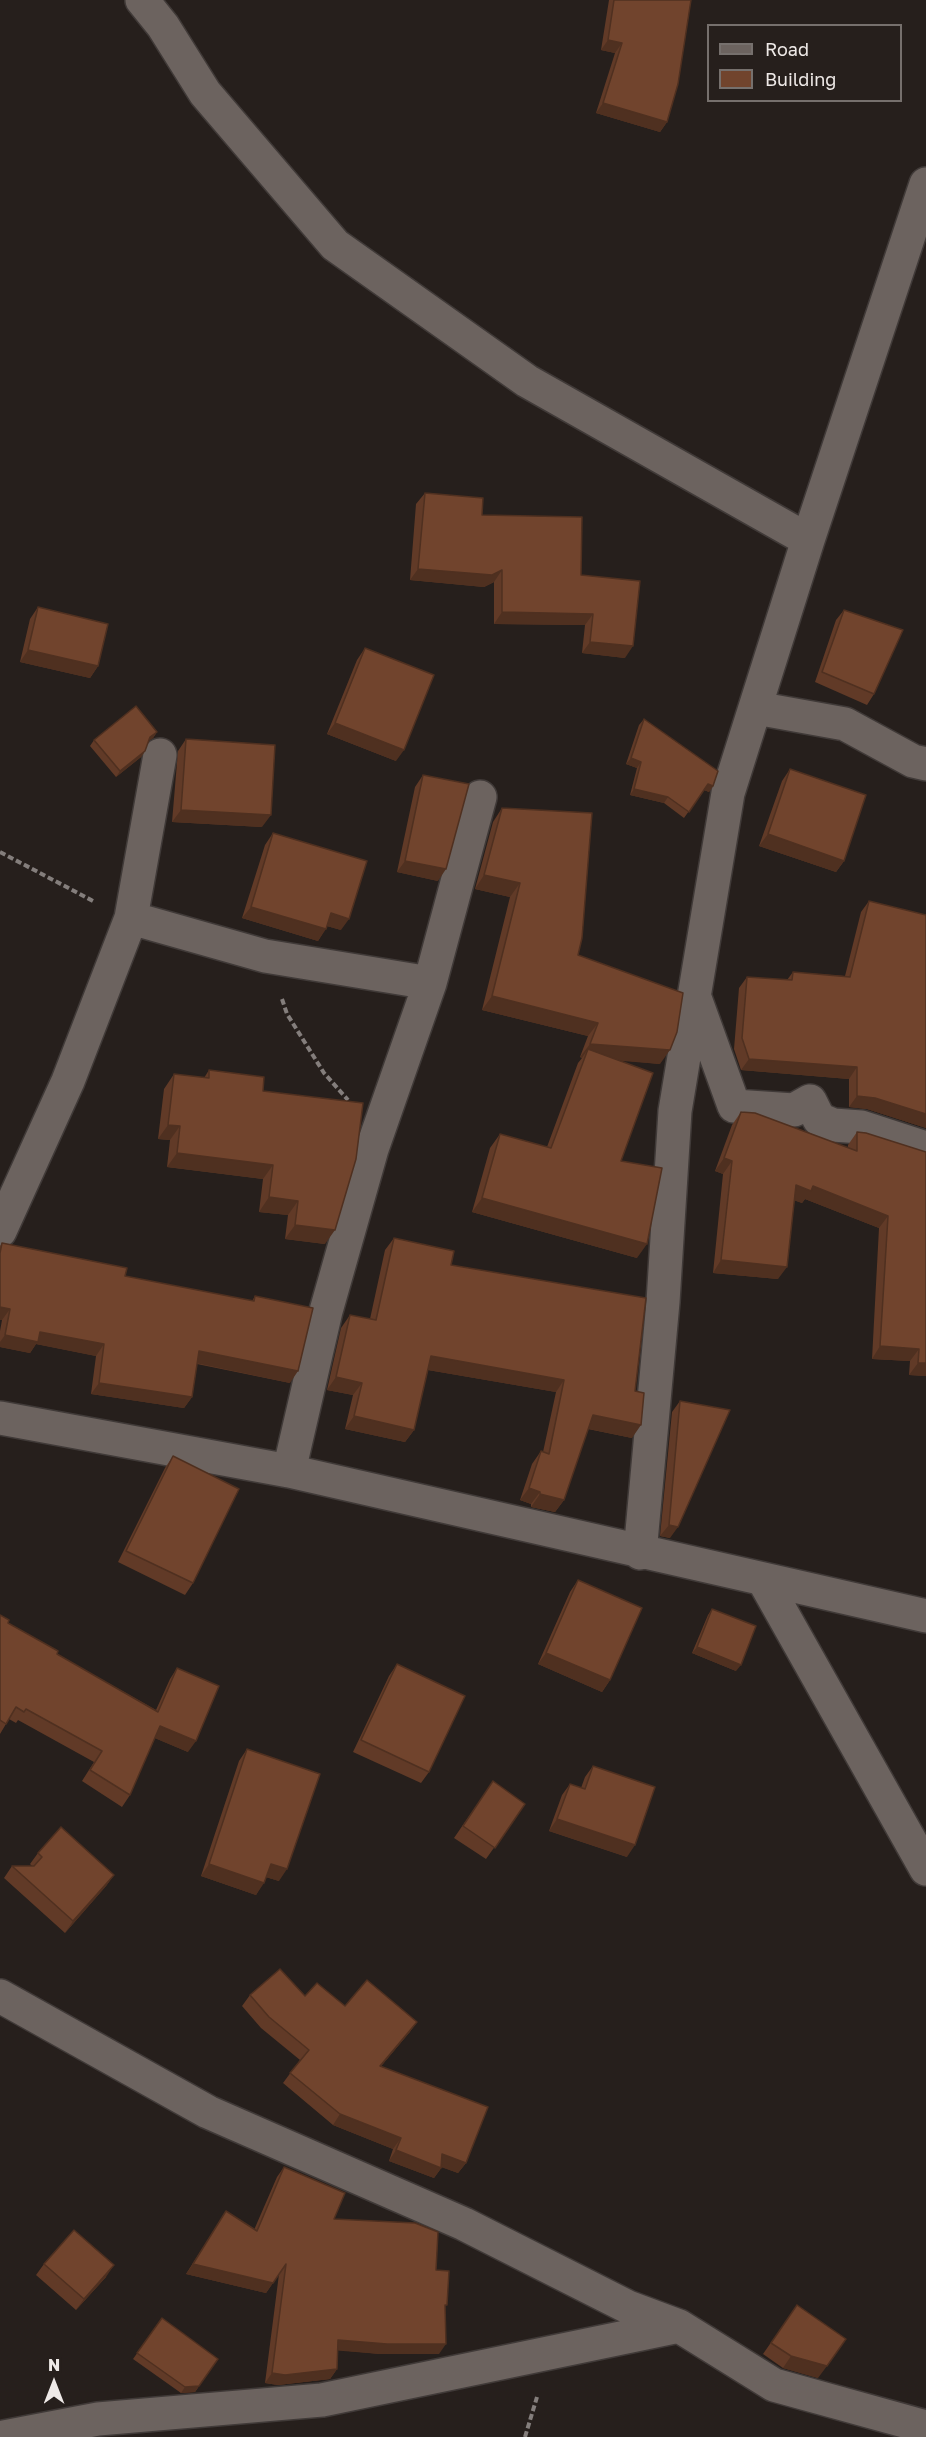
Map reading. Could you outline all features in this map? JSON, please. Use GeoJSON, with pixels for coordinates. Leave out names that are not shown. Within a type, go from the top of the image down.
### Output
{"type":"FeatureCollection","features":[{"type":"Feature","properties":{"kind":"street"},"geometry":{"type":"LineString","coordinates":[[142,0],[163,26],[205,93],[335,245],[526,381],[808,540]]}},
{"type":"Feature","properties":{"kind":"street"},"geometry":{"type":"LineString","coordinates":[[640,1552],[663,1302],[675,1111],[693,992],[728,793],[808,540],[926,184]]}},
{"type":"Feature","properties":{"kind":"street"},"geometry":{"type":"LineString","coordinates":[[756,708],[845,724],[913,761],[926,764]]}},
{"type":"Feature","properties":{"kind":"street"},"geometry":{"type":"LineString","coordinates":[[0,1231],[68,1081],[131,918],[160,754]]}},
{"type":"Feature","properties":{"kind":"street"},"geometry":{"type":"LineString","coordinates":[[289,1471],[326,1311],[372,1149],[430,983],[480,797]]}},
{"type":"Feature","properties":{"kind":"street"},"geometry":{"type":"LineString","coordinates":[[131,918],[266,956],[430,983]]}},
{"type":"Feature","properties":{"kind":"street"},"geometry":{"type":"LineString","coordinates":[[693,992],[734,1106],[794,1110],[810,1101],[819,1119],[833,1125],[861,1127],[926,1148]]}},
{"type":"Feature","properties":{"kind":"street"},"geometry":{"type":"LineString","coordinates":[[0,1418],[289,1471],[926,1617]]}},
{"type":"Feature","properties":{"kind":"street"},"geometry":{"type":"LineString","coordinates":[[764,1581],[926,1869]]}},
{"type":"Feature","properties":{"kind":"street"},"geometry":{"type":"LineString","coordinates":[[0,1996],[208,2112],[464,2224],[628,2307],[679,2326],[774,2385],[926,2427]]}},
{"type":"Feature","properties":{"kind":"street"},"geometry":{"type":"LineString","coordinates":[[4,2437],[39,2429],[99,2428],[322,2400],[679,2326]]}},
{"type":"Feature","properties":{"kind":"path"},"geometry":{"type":"LineString","coordinates":[[0,852],[75,892],[131,918]]}},
{"type":"Feature","properties":{"kind":"path"},"geometry":{"type":"LineString","coordinates":[[266,956],[287,1014],[324,1073],[352,1104],[372,1149]]}},
{"type":"Feature","properties":{"kind":"building"},"geometry":{"type":"Polygon","coordinates":[[[614,0],[691,0],[678,84],[667,122],[603,103],[622,43],[608,40],[614,0]]]}},
{"type":"Feature","properties":{"kind":"building"},"geometry":{"type":"Polygon","coordinates":[[[425,493],[483,498],[482,515],[582,517],[581,575],[640,581],[633,646],[590,642],[593,614],[502,612],[502,570],[492,575],[418,569],[425,493]]]}},
{"type":"Feature","properties":{"kind":"building"},"geometry":{"type":"Polygon","coordinates":[[[38,607],[108,624],[98,666],[28,650],[38,607]]]}},
{"type":"Feature","properties":{"kind":"building"},"geometry":{"type":"Polygon","coordinates":[[[844,610],[903,630],[874,694],[822,672],[844,610]]]}},
{"type":"Feature","properties":{"kind":"building"},"geometry":{"type":"Polygon","coordinates":[[[365,648],[434,675],[404,750],[335,723],[365,648]]]}},
{"type":"Feature","properties":{"kind":"building"},"geometry":{"type":"Polygon","coordinates":[[[136,706],[157,732],[150,737],[145,751],[120,771],[94,740],[136,706]]]}},
{"type":"Feature","properties":{"kind":"building"},"geometry":{"type":"Polygon","coordinates":[[[644,719],[718,771],[713,786],[708,784],[689,812],[668,797],[634,789],[641,762],[631,758],[644,719]]]}},
{"type":"Feature","properties":{"kind":"building"},"geometry":{"type":"Polygon","coordinates":[[[186,739],[275,745],[271,815],[181,810],[186,739]]]}},
{"type":"Feature","properties":{"kind":"building"},"geometry":{"type":"Polygon","coordinates":[[[790,769],[866,795],[844,861],[768,834],[790,769]]]}},
{"type":"Feature","properties":{"kind":"building"},"geometry":{"type":"Polygon","coordinates":[[[423,775],[469,784],[446,869],[405,861],[423,775]]]}},
{"type":"Feature","properties":{"kind":"building"},"geometry":{"type":"Polygon","coordinates":[[[502,808],[592,813],[582,938],[578,955],[683,993],[677,1032],[670,1050],[590,1044],[598,1023],[492,996],[520,883],[484,875],[502,808]]]}},
{"type":"Feature","properties":{"kind":"building"},"geometry":{"type":"Polygon","coordinates":[[[273,833],[367,861],[349,919],[331,913],[326,929],[251,907],[273,833]]]}},
{"type":"Feature","properties":{"kind":"building"},"geometry":{"type":"Polygon","coordinates":[[[869,901],[926,915],[926,1114],[875,1098],[857,1096],[857,1067],[749,1059],[742,1038],[747,977],[792,980],[793,972],[850,977],[869,901]]]}},
{"type":"Feature","properties":{"kind":"building"},"geometry":{"type":"Polygon","coordinates":[[[588,1049],[653,1073],[621,1161],[662,1168],[647,1244],[482,1198],[500,1134],[551,1148],[588,1049]]]}},
{"type":"Feature","properties":{"kind":"building"},"geometry":{"type":"Polygon","coordinates":[[[209,1070],[264,1077],[263,1091],[363,1103],[356,1159],[335,1230],[295,1225],[298,1201],[269,1197],[273,1165],[177,1153],[180,1126],[168,1125],[174,1074],[209,1078],[209,1070]]]}},
{"type":"Feature","properties":{"kind":"building"},"geometry":{"type":"Polygon","coordinates":[[[741,1112],[755,1113],[857,1151],[857,1132],[926,1152],[926,1363],[918,1363],[919,1349],[880,1346],[888,1216],[813,1186],[811,1191],[796,1185],[787,1267],[721,1260],[732,1161],[724,1158],[741,1112]]]}},
{"type":"Feature","properties":{"kind":"building"},"geometry":{"type":"Polygon","coordinates":[[[394,1238],[454,1251],[451,1265],[646,1298],[635,1391],[644,1393],[641,1425],[593,1415],[564,1500],[540,1494],[529,1488],[541,1451],[549,1454],[564,1380],[431,1356],[414,1430],[354,1416],[362,1383],[336,1377],[350,1315],[376,1320],[394,1238]]]}},
{"type":"Feature","properties":{"kind":"building"},"geometry":{"type":"Polygon","coordinates":[[[2,1243],[127,1268],[125,1276],[254,1301],[255,1296],[313,1308],[298,1371],[199,1351],[192,1397],[99,1383],[104,1344],[40,1332],[38,1342],[5,1335],[10,1309],[0,1307],[2,1243]]]}},
{"type":"Feature","properties":{"kind":"building"},"geometry":{"type":"Polygon","coordinates":[[[680,1401],[730,1410],[678,1527],[669,1525],[680,1401]]]}},
{"type":"Feature","properties":{"kind":"building"},"geometry":{"type":"Polygon","coordinates":[[[173,1456],[239,1489],[193,1583],[126,1551],[173,1456]]]}},
{"type":"Feature","properties":{"kind":"building"},"geometry":{"type":"Polygon","coordinates":[[[578,1580],[642,1608],[610,1680],[546,1653],[578,1580]]]}},
{"type":"Feature","properties":{"kind":"building"},"geometry":{"type":"Polygon","coordinates":[[[712,1609],[756,1626],[741,1665],[697,1647],[712,1609]]]}},
{"type":"Feature","properties":{"kind":"building"},"geometry":{"type":"Polygon","coordinates":[[[0,1615],[9,1620],[8,1623],[58,1651],[57,1654],[158,1712],[177,1668],[219,1686],[196,1741],[160,1726],[130,1795],[90,1770],[102,1751],[26,1709],[24,1712],[16,1707],[6,1724],[0,1720],[0,1615]]]}},
{"type":"Feature","properties":{"kind":"building"},"geometry":{"type":"Polygon","coordinates":[[[397,1664],[465,1696],[429,1772],[361,1740],[397,1664]]]}},
{"type":"Feature","properties":{"kind":"building"},"geometry":{"type":"Polygon","coordinates":[[[247,1749],[320,1774],[287,1869],[271,1864],[264,1883],[209,1864],[247,1749]]]}},
{"type":"Feature","properties":{"kind":"building"},"geometry":{"type":"Polygon","coordinates":[[[593,1766],[655,1787],[635,1845],[557,1819],[570,1784],[585,1789],[593,1766]]]}},
{"type":"Feature","properties":{"kind":"building"},"geometry":{"type":"Polygon","coordinates":[[[493,1781],[525,1804],[495,1848],[463,1826],[493,1781]]]}},
{"type":"Feature","properties":{"kind":"building"},"geometry":{"type":"Polygon","coordinates":[[[61,1827],[114,1875],[73,1921],[12,1866],[34,1866],[42,1857],[38,1853],[61,1827]]]}},
{"type":"Feature","properties":{"kind":"building"},"geometry":{"type":"Polygon","coordinates":[[[280,1969],[305,1996],[317,1983],[345,2006],[367,1980],[417,2022],[380,2066],[488,2107],[466,2163],[442,2154],[441,2168],[396,2150],[401,2138],[340,2114],[290,2073],[309,2050],[269,2017],[250,1995],[280,1969]]]}},
{"type":"Feature","properties":{"kind":"building"},"geometry":{"type":"Polygon","coordinates":[[[284,2167],[345,2193],[334,2219],[415,2223],[438,2232],[436,2270],[449,2271],[447,2305],[445,2305],[446,2344],[387,2344],[338,2340],[337,2369],[285,2375],[272,2373],[286,2264],[273,2283],[193,2264],[226,2211],[257,2231],[284,2167]]]}},
{"type":"Feature","properties":{"kind":"building"},"geometry":{"type":"Polygon","coordinates":[[[74,2230],[114,2265],[84,2299],[44,2264],[74,2230]]]}},
{"type":"Feature","properties":{"kind":"building"},"geometry":{"type":"Polygon","coordinates":[[[797,2305],[846,2339],[827,2366],[791,2356],[771,2343],[797,2305]]]}},
{"type":"Feature","properties":{"kind":"building"},"geometry":{"type":"Polygon","coordinates":[[[162,2318],[218,2359],[199,2386],[185,2387],[137,2353],[162,2318]]]}}]}
